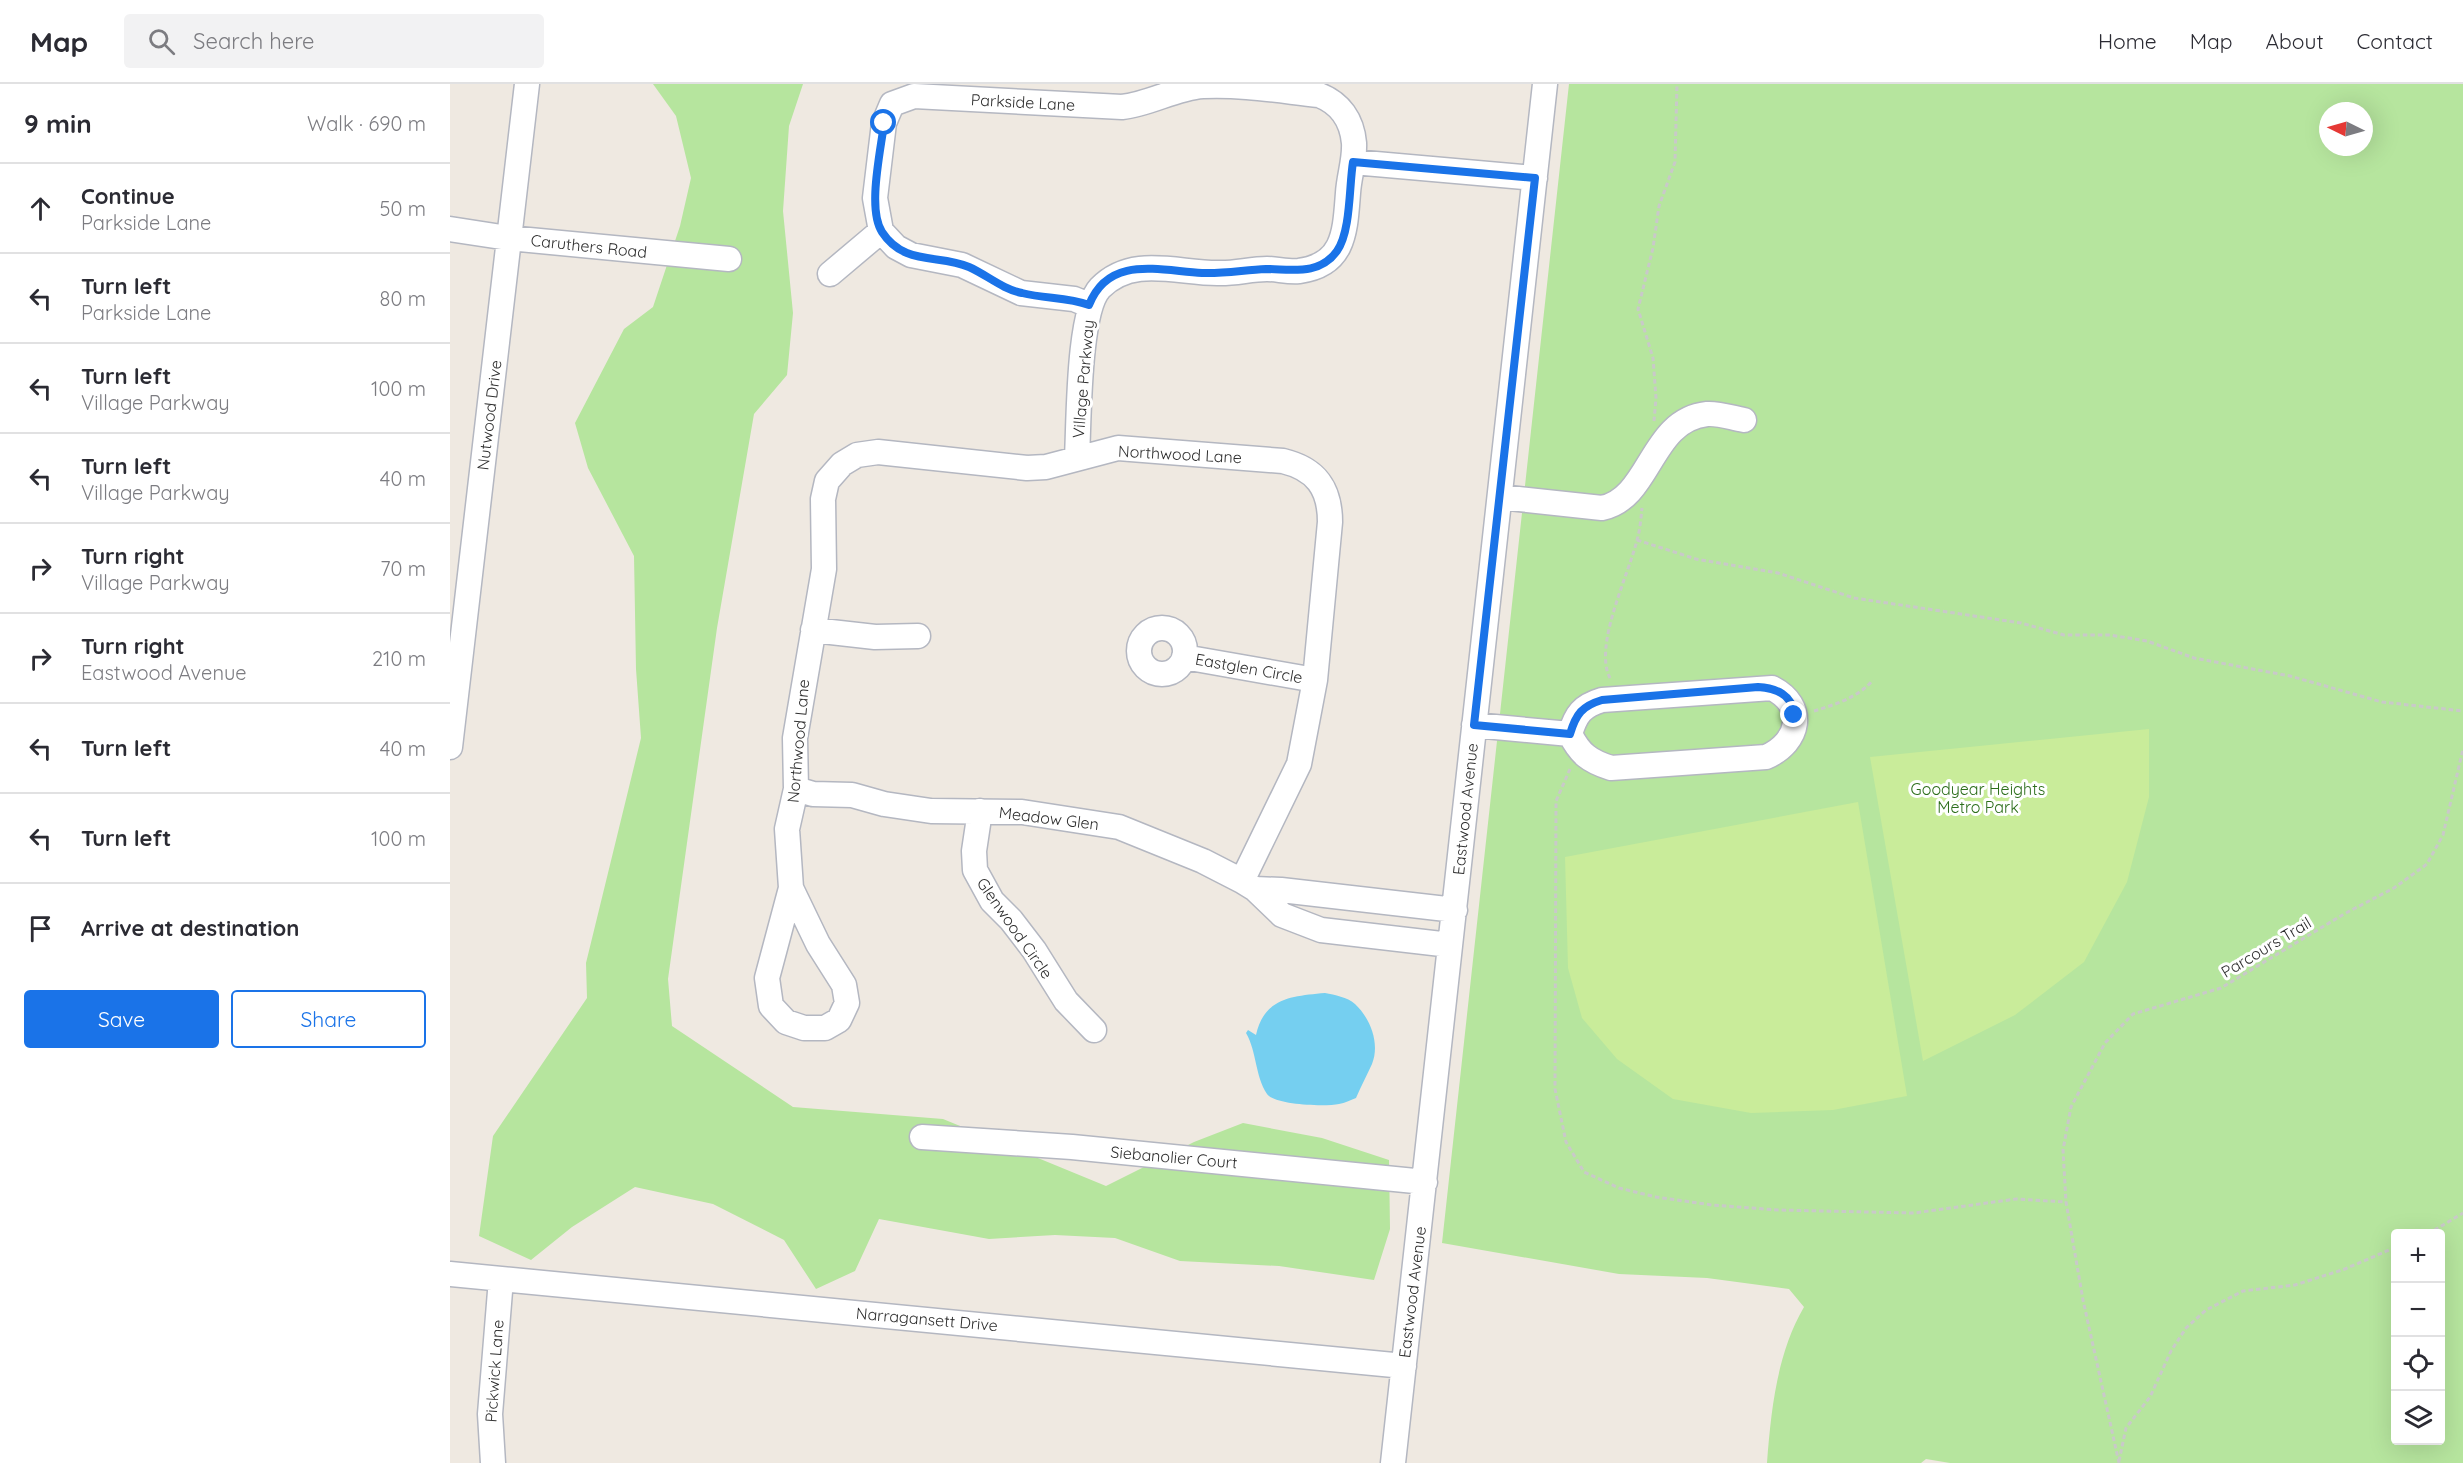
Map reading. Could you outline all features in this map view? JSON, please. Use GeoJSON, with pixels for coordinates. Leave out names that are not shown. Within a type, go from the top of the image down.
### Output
{"type":"FeatureCollection","features":[{"type":"Feature","properties":{"kind":"street","name":"Nutwood Drive"},"geometry":{"type":"LineString","coordinates":[[450,747],[527,84]]}},
{"type":"Feature","properties":{"kind":"street"},"geometry":{"type":"LineString","coordinates":[[883,84],[887,110],[875,198],[881,231],[896,246],[911,255],[969,267],[1022,293],[1074,300],[1089,305]]}},
{"type":"Feature","properties":{"kind":"street","name":"Eastwood Avenue"},"geometry":{"type":"LineString","coordinates":[[1393,1463],[1545,84]]}},
{"type":"Feature","properties":{"kind":"street","name":"Parkside Lane"},"geometry":{"type":"LineString","coordinates":[[887,110],[897,100],[914,96],[1012,92],[1122,107],[1202,86],[1228,86],[1319,95],[1336,104],[1347,120],[1353,136],[1353,162]]}},
{"type":"Feature","properties":{"kind":"street"},"geometry":{"type":"LineString","coordinates":[[1353,162],[1535,178]]}},
{"type":"Feature","properties":{"kind":"street","name":"Village Parkway"},"geometry":{"type":"LineString","coordinates":[[1077,457],[1083,356],[1089,305],[1101,287],[1133,269],[1144,267],[1201,273],[1265,269],[1297,271],[1324,263],[1342,242],[1353,162]]}},
{"type":"Feature","properties":{"kind":"street","name":"Caruthers Road"},"geometry":{"type":"LineString","coordinates":[[450,229],[508,238],[729,260]]}},
{"type":"Feature","properties":{"kind":"street"},"geometry":{"type":"LineString","coordinates":[[830,274],[881,231]]}},
{"type":"Feature","properties":{"kind":"street"},"geometry":{"type":"LineString","coordinates":[[1500,497],[1602,508],[1616,505],[1626,497],[1661,441],[1675,428],[1694,417],[1709,414],[1744,420]]}},
{"type":"Feature","properties":{"kind":"street","name":"Northwood Lane"},"geometry":{"type":"LineString","coordinates":[[790,888],[813,935],[844,985],[847,1003],[839,1020],[825,1028],[804,1028],[786,1022],[771,1006],[767,978],[790,888],[787,829],[796,789],[795,738],[824,569],[823,499],[827,481],[842,464],[857,455],[878,452],[1027,468],[1047,467],[1077,457],[1118,448],[1282,461],[1302,465],[1320,484],[1330,508],[1315,680],[1299,764],[1249,885]]}},
{"type":"Feature","properties":{"kind":"street"},"geometry":{"type":"LineString","coordinates":[[813,630],[875,637],[918,636]]}},
{"type":"Feature","properties":{"kind":"street","name":"Eastglen Circle"},"geometry":{"type":"LineString","coordinates":[[1184,657],[1315,680]]}},
{"type":"Feature","properties":{"kind":"street"},"geometry":{"type":"LineString","coordinates":[[1474,725],[1574,742],[1591,762],[1611,768],[1766,757],[1781,750],[1791,738],[1794,715],[1785,695],[1772,688],[1620,698],[1587,705],[1576,715],[1574,742]]}},
{"type":"Feature","properties":{"kind":"street","name":"Meadow Glen"},"geometry":{"type":"LineString","coordinates":[[796,789],[813,794],[852,795],[884,804],[931,811],[1022,812],[1119,827],[1203,861],[1249,885],[1282,915],[1321,930],[1450,945]]}},
{"type":"Feature","properties":{"kind":"street","name":"Glenwood Circle"},"geometry":{"type":"LineString","coordinates":[[980,812],[974,850],[975,870],[992,901],[1011,920],[1034,950],[1066,1001],[1095,1030]]}},
{"type":"Feature","properties":{"kind":"street","name":"Meadow Glen"},"geometry":{"type":"LineString","coordinates":[[1249,885],[1455,910]]}},
{"type":"Feature","properties":{"kind":"street"},"geometry":{"type":"LineString","coordinates":[[1343,933],[1348,898]]}},
{"type":"Feature","properties":{"kind":"street"},"geometry":{"type":"LineString","coordinates":[[1386,938],[1390,903]]}},
{"type":"Feature","properties":{"kind":"street","name":"Siebanolier Court"},"geometry":{"type":"LineString","coordinates":[[922,1137],[1084,1148],[1425,1182]]}},
{"type":"Feature","properties":{"kind":"street","name":"Narragansett Drive"},"geometry":{"type":"LineString","coordinates":[[450,1274],[1404,1366]]}},
{"type":"Feature","properties":{"kind":"street","name":"Pickwick Lane"},"geometry":{"type":"LineString","coordinates":[[493,1463],[490,1414],[501,1279]]}},
{"type":"Feature","properties":{"kind":"path"},"geometry":{"type":"LineString","coordinates":[[1653,429],[1656,398],[1653,358],[1638,309],[1653,248],[1659,206],[1675,162],[1677,84]]}},
{"type":"Feature","properties":{"kind":"path"},"geometry":{"type":"LineString","coordinates":[[1620,698],[1606,670],[1606,651],[1617,599],[1637,540],[1642,506]]}},
{"type":"Feature","properties":{"kind":"path"},"geometry":{"type":"LineString","coordinates":[[1637,540],[1696,559],[1778,573],[1854,598],[2021,623],[2064,634],[2110,635],[2147,641],[2194,658],[2290,676],[2382,702],[2463,711]]}},
{"type":"Feature","properties":{"kind":"path"},"geometry":{"type":"LineString","coordinates":[[1794,715],[1838,703],[1867,688],[1873,680]]}},
{"type":"Feature","properties":{"kind":"path"},"geometry":{"type":"LineString","coordinates":[[1574,742],[1556,801],[1553,1050],[1555,1089],[1566,1142],[1584,1172],[1619,1188],[1656,1197],[1712,1205],[1778,1210],[1914,1213],[2016,1199],[2066,1202]]}},
{"type":"Feature","properties":{"kind":"path","name":"Parcours Trail"},"geometry":{"type":"LineString","coordinates":[[2119,1463],[2083,1300],[2066,1202],[2063,1150],[2071,1107],[2105,1043],[2133,1014],[2221,987],[2344,914],[2394,888],[2427,864],[2443,835],[2463,749]]}},
{"type":"Feature","properties":{"kind":"path"},"geometry":{"type":"LineString","coordinates":[[2435,1229],[2463,1213]]}},
{"type":"Feature","properties":{"kind":"path"},"geometry":{"type":"LineString","coordinates":[[2119,1463],[2126,1428],[2150,1396],[2171,1351],[2186,1328],[2206,1310],[2243,1292],[2295,1285],[2345,1269],[2391,1250]]}},
{"type":"Feature","properties":{"kind":"green space"},"geometry":{"type":"Polygon","coordinates":[[[653,84],[803,84],[789,126],[783,211],[793,313],[787,375],[754,414],[717,628],[668,979],[672,1026],[793,1107],[943,1119],[1106,1186],[1194,1142],[1243,1123],[1322,1138],[1389,1160],[1390,1229],[1374,1280],[1279,1266],[1180,1261],[1115,1238],[1055,1235],[989,1239],[879,1219],[855,1271],[816,1289],[784,1240],[713,1204],[635,1187],[572,1227],[531,1260],[479,1236],[493,1136],[587,998],[586,963],[641,738],[636,669],[634,556],[588,468],[575,423],[624,329],[653,307],[680,226],[691,178],[676,116],[653,84]]]}},
{"type":"Feature","properties":{"kind":"green space","name":"Goodyear Heights Metro Park"},"geometry":{"type":"Polygon","coordinates":[[[1569,84],[2463,84],[2463,1463],[1950,1463],[1926,1459],[1921,1463],[1767,1463],[1773,1402],[1781,1363],[1787,1343],[1804,1307],[1789,1289],[1707,1278],[1619,1274],[1442,1243],[1569,84]]]}},
{"type":"Feature","properties":{"kind":"green space"},"geometry":{"type":"Polygon","coordinates":[[[2149,729],[2149,797],[2127,882],[2084,962],[2015,1015],[1923,1061],[1870,757],[2149,729]]]}},
{"type":"Feature","properties":{"kind":"green space"},"geometry":{"type":"Polygon","coordinates":[[[1858,802],[1907,1096],[1833,1110],[1751,1113],[1673,1099],[1617,1059],[1582,1018],[1568,968],[1565,857],[1858,802]]]}},
{"type":"Feature","properties":{"kind":"water"},"geometry":{"type":"Polygon","coordinates":[[[1325,993],[1345,998],[1355,1004],[1366,1017],[1373,1032],[1375,1048],[1372,1064],[1356,1098],[1341,1104],[1323,1105],[1289,1103],[1272,1098],[1263,1087],[1246,1033],[1248,1030],[1256,1035],[1266,1013],[1281,1001],[1325,993]]]}},
{"type":"Feature","properties":{"kind":"route"},"geometry":{"type":"LineString","coordinates":[[884,123],[875,207],[881,231],[896,246],[911,255],[969,267],[998,284],[1022,293],[1074,300],[1089,305],[1093,296],[1110,280],[1123,272],[1144,267],[1201,273],[1265,269],[1297,271],[1315,268],[1331,257],[1342,242],[1353,162],[1535,178],[1474,725],[1570,734],[1576,715],[1587,705],[1602,700],[1758,687],[1772,688],[1785,695],[1794,710],[1794,715]]}}]}
